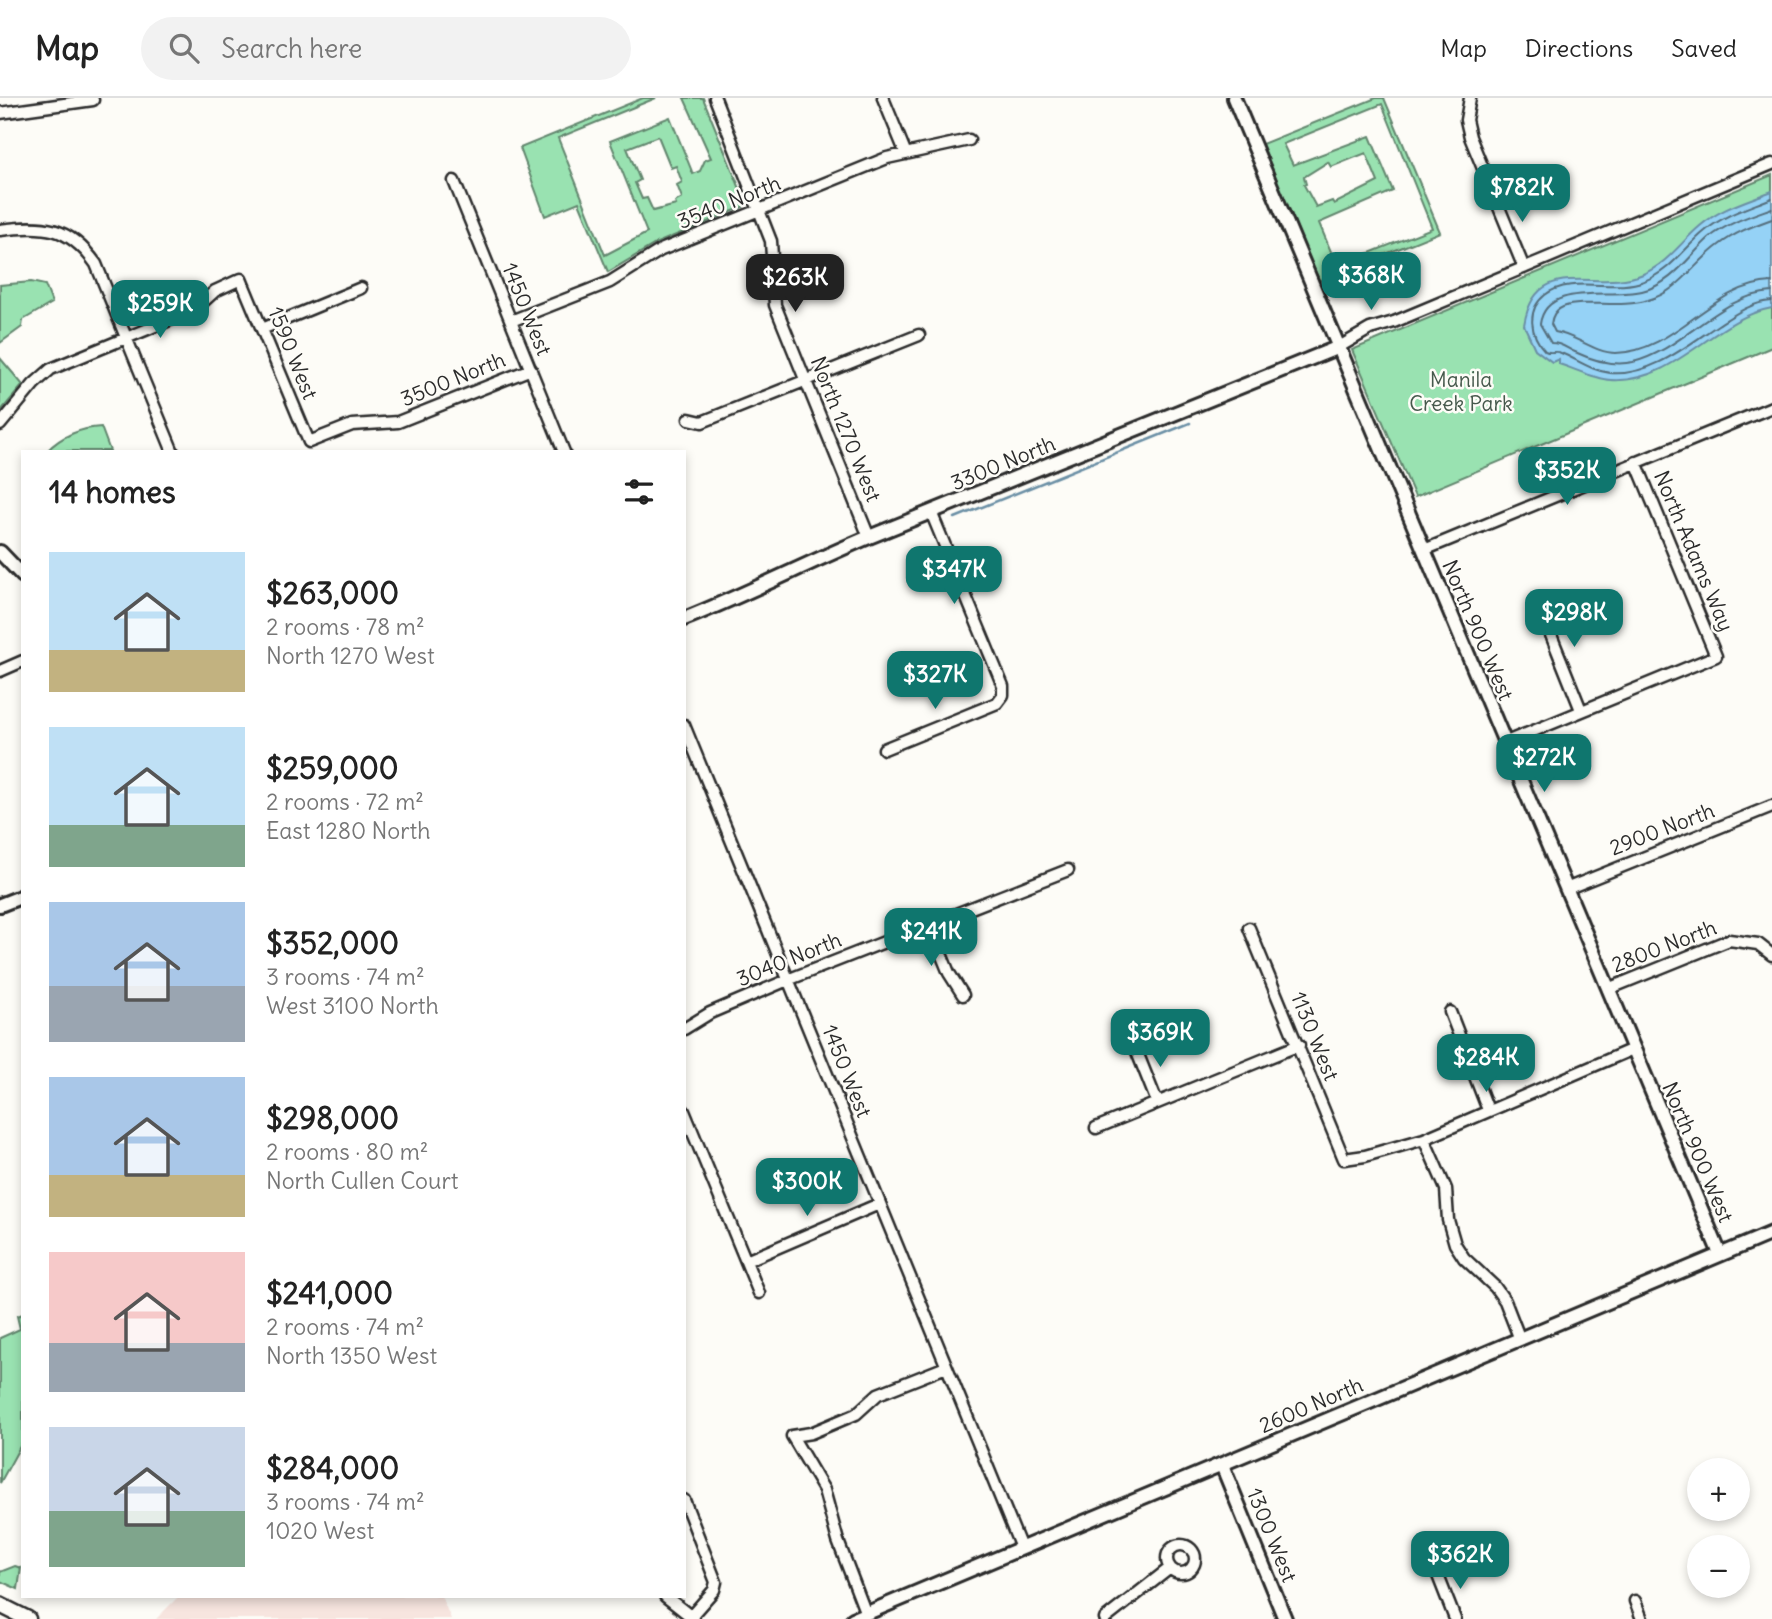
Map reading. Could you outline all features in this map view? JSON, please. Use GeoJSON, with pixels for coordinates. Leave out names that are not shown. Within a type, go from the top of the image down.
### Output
{"type":"FeatureCollection","features":[{"type":"Feature","properties":{"kind":"main road"},"geometry":{"type":"LineString","coordinates":[[0,1605],[28,1619]]}},
{"type":"Feature","properties":{"kind":"street","name":"North 1270 West"},"geometry":{"type":"LineString","coordinates":[[715,98],[772,241],[775,305],[869,537]]}},
{"type":"Feature","properties":{"kind":"street"},"geometry":{"type":"LineString","coordinates":[[883,98],[906,154]]}},
{"type":"Feature","properties":{"kind":"street","name":"North 900 West"},"geometry":{"type":"LineString","coordinates":[[1234,98],[1720,1254]]}},
{"type":"Feature","properties":{"kind":"street"},"geometry":{"type":"LineString","coordinates":[[1470,98],[1466,120],[1470,137],[1524,268]]}},
{"type":"Feature","properties":{"kind":"street"},"geometry":{"type":"LineString","coordinates":[[0,113],[93,100]]}},
{"type":"Feature","properties":{"kind":"street","name":"3540 North"},"geometry":{"type":"LineString","coordinates":[[511,321],[610,282],[661,250],[887,158],[969,139]]}},
{"type":"Feature","properties":{"kind":"street"},"geometry":{"type":"LineString","coordinates":[[1339,347],[1370,329],[1394,322],[1772,164]]}},
{"type":"Feature","properties":{"kind":"street","name":"1450 West"},"geometry":{"type":"LineString","coordinates":[[454,181],[563,450]]}},
{"type":"Feature","properties":{"kind":"street"},"geometry":{"type":"LineString","coordinates":[[0,230],[49,227],[66,234],[84,247],[96,264],[172,450]]}},
{"type":"Feature","properties":{"kind":"street","name":"1590 West"},"geometry":{"type":"LineString","coordinates":[[127,337],[194,310],[215,290],[241,279],[309,442]]}},
{"type":"Feature","properties":{"kind":"street"},"geometry":{"type":"LineString","coordinates":[[262,329],[361,288]]}},
{"type":"Feature","properties":{"kind":"street"},"geometry":{"type":"LineString","coordinates":[[689,419],[702,422],[919,335]]}},
{"type":"Feature","properties":{"kind":"street"},"geometry":{"type":"LineString","coordinates":[[0,425],[34,384],[51,369],[127,337]]}},
{"type":"Feature","properties":{"kind":"street","name":"3300 North"},"geometry":{"type":"LineString","coordinates":[[686,618],[764,587],[805,564],[869,537],[1339,347]]}},
{"type":"Feature","properties":{"kind":"street","name":"3500 North"},"geometry":{"type":"LineString","coordinates":[[309,442],[352,425],[398,422],[531,369]]}},
{"type":"Feature","properties":{"kind":"street"},"geometry":{"type":"LineString","coordinates":[[1424,551],[1772,407]]}},
{"type":"Feature","properties":{"kind":"street","name":"North Adams Way"},"geometry":{"type":"LineString","coordinates":[[1581,710],[1716,656],[1636,462]]}},
{"type":"Feature","properties":{"kind":"street"},"geometry":{"type":"LineString","coordinates":[[884,749],[997,703],[1003,695],[1003,686],[931,513]]}},
{"type":"Feature","properties":{"kind":"street"},"geometry":{"type":"LineString","coordinates":[[0,552],[21,574]]}},
{"type":"Feature","properties":{"kind":"street"},"geometry":{"type":"LineString","coordinates":[[1504,743],[1581,710],[1537,600]]}},
{"type":"Feature","properties":{"kind":"street"},"geometry":{"type":"LineString","coordinates":[[0,671],[21,662]]}},
{"type":"Feature","properties":{"kind":"street","name":"1450 West"},"geometry":{"type":"LineString","coordinates":[[686,730],[1021,1548]]}},
{"type":"Feature","properties":{"kind":"street","name":"2900 North"},"geometry":{"type":"LineString","coordinates":[[1566,889],[1772,806]]}},
{"type":"Feature","properties":{"kind":"street","name":"3040 North"},"geometry":{"type":"LineString","coordinates":[[686,1028],[710,1013],[790,979],[1068,870]]}},
{"type":"Feature","properties":{"kind":"street"},"geometry":{"type":"LineString","coordinates":[[0,905],[21,897]]}},
{"type":"Feature","properties":{"kind":"street"},"geometry":{"type":"LineString","coordinates":[[929,924],[949,973],[963,995]]}},
{"type":"Feature","properties":{"kind":"street","name":"1130 West"},"geometry":{"type":"LineString","coordinates":[[1249,928],[1344,1159],[1365,1156],[1424,1139]]}},
{"type":"Feature","properties":{"kind":"street","name":"2800 North"},"geometry":{"type":"LineString","coordinates":[[1608,989],[1729,940],[1758,944],[1772,955]]}},
{"type":"Feature","properties":{"kind":"street"},"geometry":{"type":"LineString","coordinates":[[1450,1012],[1488,1110]]}},
{"type":"Feature","properties":{"kind":"street"},"geometry":{"type":"LineString","coordinates":[[1096,1128],[1298,1045]]}},
{"type":"Feature","properties":{"kind":"street"},"geometry":{"type":"LineString","coordinates":[[1135,1047],[1157,1102]]}},
{"type":"Feature","properties":{"kind":"street"},"geometry":{"type":"LineString","coordinates":[[1519,1337],[1505,1301],[1495,1287],[1464,1258],[1455,1244],[1448,1220],[1446,1189],[1424,1139],[1633,1049]]}},
{"type":"Feature","properties":{"kind":"street"},"geometry":{"type":"LineString","coordinates":[[686,1116],[759,1293]]}},
{"type":"Feature","properties":{"kind":"street"},"geometry":{"type":"LineString","coordinates":[[746,1261],[880,1204]]}},
{"type":"Feature","properties":{"kind":"street","name":"2600 North"},"geometry":{"type":"LineString","coordinates":[[872,1615],[1021,1548],[1772,1233]]}},
{"type":"Feature","properties":{"kind":"street"},"geometry":{"type":"LineString","coordinates":[[872,1615],[838,1541],[824,1490],[792,1436],[811,1433],[856,1414],[878,1394],[946,1367]]}},
{"type":"Feature","properties":{"kind":"street","name":"1300 West"},"geometry":{"type":"LineString","coordinates":[[1222,1465],[1285,1619]]}},
{"type":"Feature","properties":{"kind":"street"},"geometry":{"type":"LineString","coordinates":[[668,1598],[693,1617],[714,1590],[715,1574],[686,1507]]}},
{"type":"Feature","properties":{"kind":"street"},"geometry":{"type":"LineString","coordinates":[[1455,1619],[1437,1573],[1482,1555]]}},
{"type":"Feature","properties":{"kind":"street"},"geometry":{"type":"LineString","coordinates":[[1105,1619],[1170,1568]]}},
{"type":"Feature","properties":{"kind":"street"},"geometry":{"type":"LineString","coordinates":[[1635,1601],[1642,1619]]}},
{"type":"Feature","properties":{"kind":"shaded area"},"geometry":{"type":"Polygon","coordinates":[[[177,1598],[442,1598],[451,1619],[156,1619],[177,1598]]]}},
{"type":"Feature","properties":{"kind":"green space"},"geometry":{"type":"Polygon","coordinates":[[[643,98],[656,98],[558,138],[605,255],[647,233],[610,141],[670,117],[693,174],[700,171],[705,160],[711,158],[684,98],[703,98],[745,201],[743,207],[657,243],[608,272],[579,202],[545,216],[520,148],[643,98]],[[658,136],[627,148],[640,180],[635,183],[642,199],[647,198],[653,211],[676,205],[675,202],[682,198],[677,185],[682,182],[676,166],[671,168],[658,136]]]}},
{"type":"Feature","properties":{"kind":"green space"},"geometry":{"type":"Polygon","coordinates":[[[1376,98],[1384,98],[1440,232],[1319,281],[1262,144],[1376,98]],[[1382,104],[1283,144],[1293,165],[1370,136],[1393,191],[1319,223],[1337,266],[1432,228],[1382,104]],[[1366,153],[1331,167],[1328,162],[1304,177],[1304,185],[1316,207],[1332,201],[1334,204],[1378,182],[1366,153]]]}},
{"type":"Feature","properties":{"kind":"green space","name":"Manila Creek Park"},"geometry":{"type":"Polygon","coordinates":[[[1772,175],[1772,347],[1415,497],[1352,350],[1772,175]]]}},
{"type":"Feature","properties":{"kind":"green space"},"geometry":{"type":"Polygon","coordinates":[[[31,282],[45,285],[52,303],[23,320],[22,327],[0,343],[0,285],[31,282]]]}},
{"type":"Feature","properties":{"kind":"green space"},"geometry":{"type":"Polygon","coordinates":[[[0,358],[23,385],[0,412],[0,358]]]}},
{"type":"Feature","properties":{"kind":"green space"},"geometry":{"type":"Polygon","coordinates":[[[101,427],[110,450],[48,450],[59,441],[86,429],[101,427]]]}},
{"type":"Feature","properties":{"kind":"green space"},"geometry":{"type":"Polygon","coordinates":[[[21,1315],[21,1445],[0,1483],[0,1338],[20,1329],[17,1316],[21,1315]]]}},
{"type":"Feature","properties":{"kind":"green space"},"geometry":{"type":"Polygon","coordinates":[[[15,1566],[21,1568],[18,1589],[0,1581],[0,1572],[15,1566]]]}},
{"type":"Feature","properties":{"kind":"water"},"geometry":{"type":"Polygon","coordinates":[[[1772,191],[1772,308],[1731,324],[1675,362],[1634,378],[1611,380],[1592,376],[1559,364],[1559,359],[1552,362],[1535,349],[1524,325],[1531,303],[1541,289],[1555,282],[1625,279],[1643,274],[1667,258],[1693,232],[1717,214],[1772,191]]]}},
{"type":"Feature","properties":{"kind":"waterway"},"geometry":{"type":"LineString","coordinates":[[955,518],[1190,423]]}}]}
